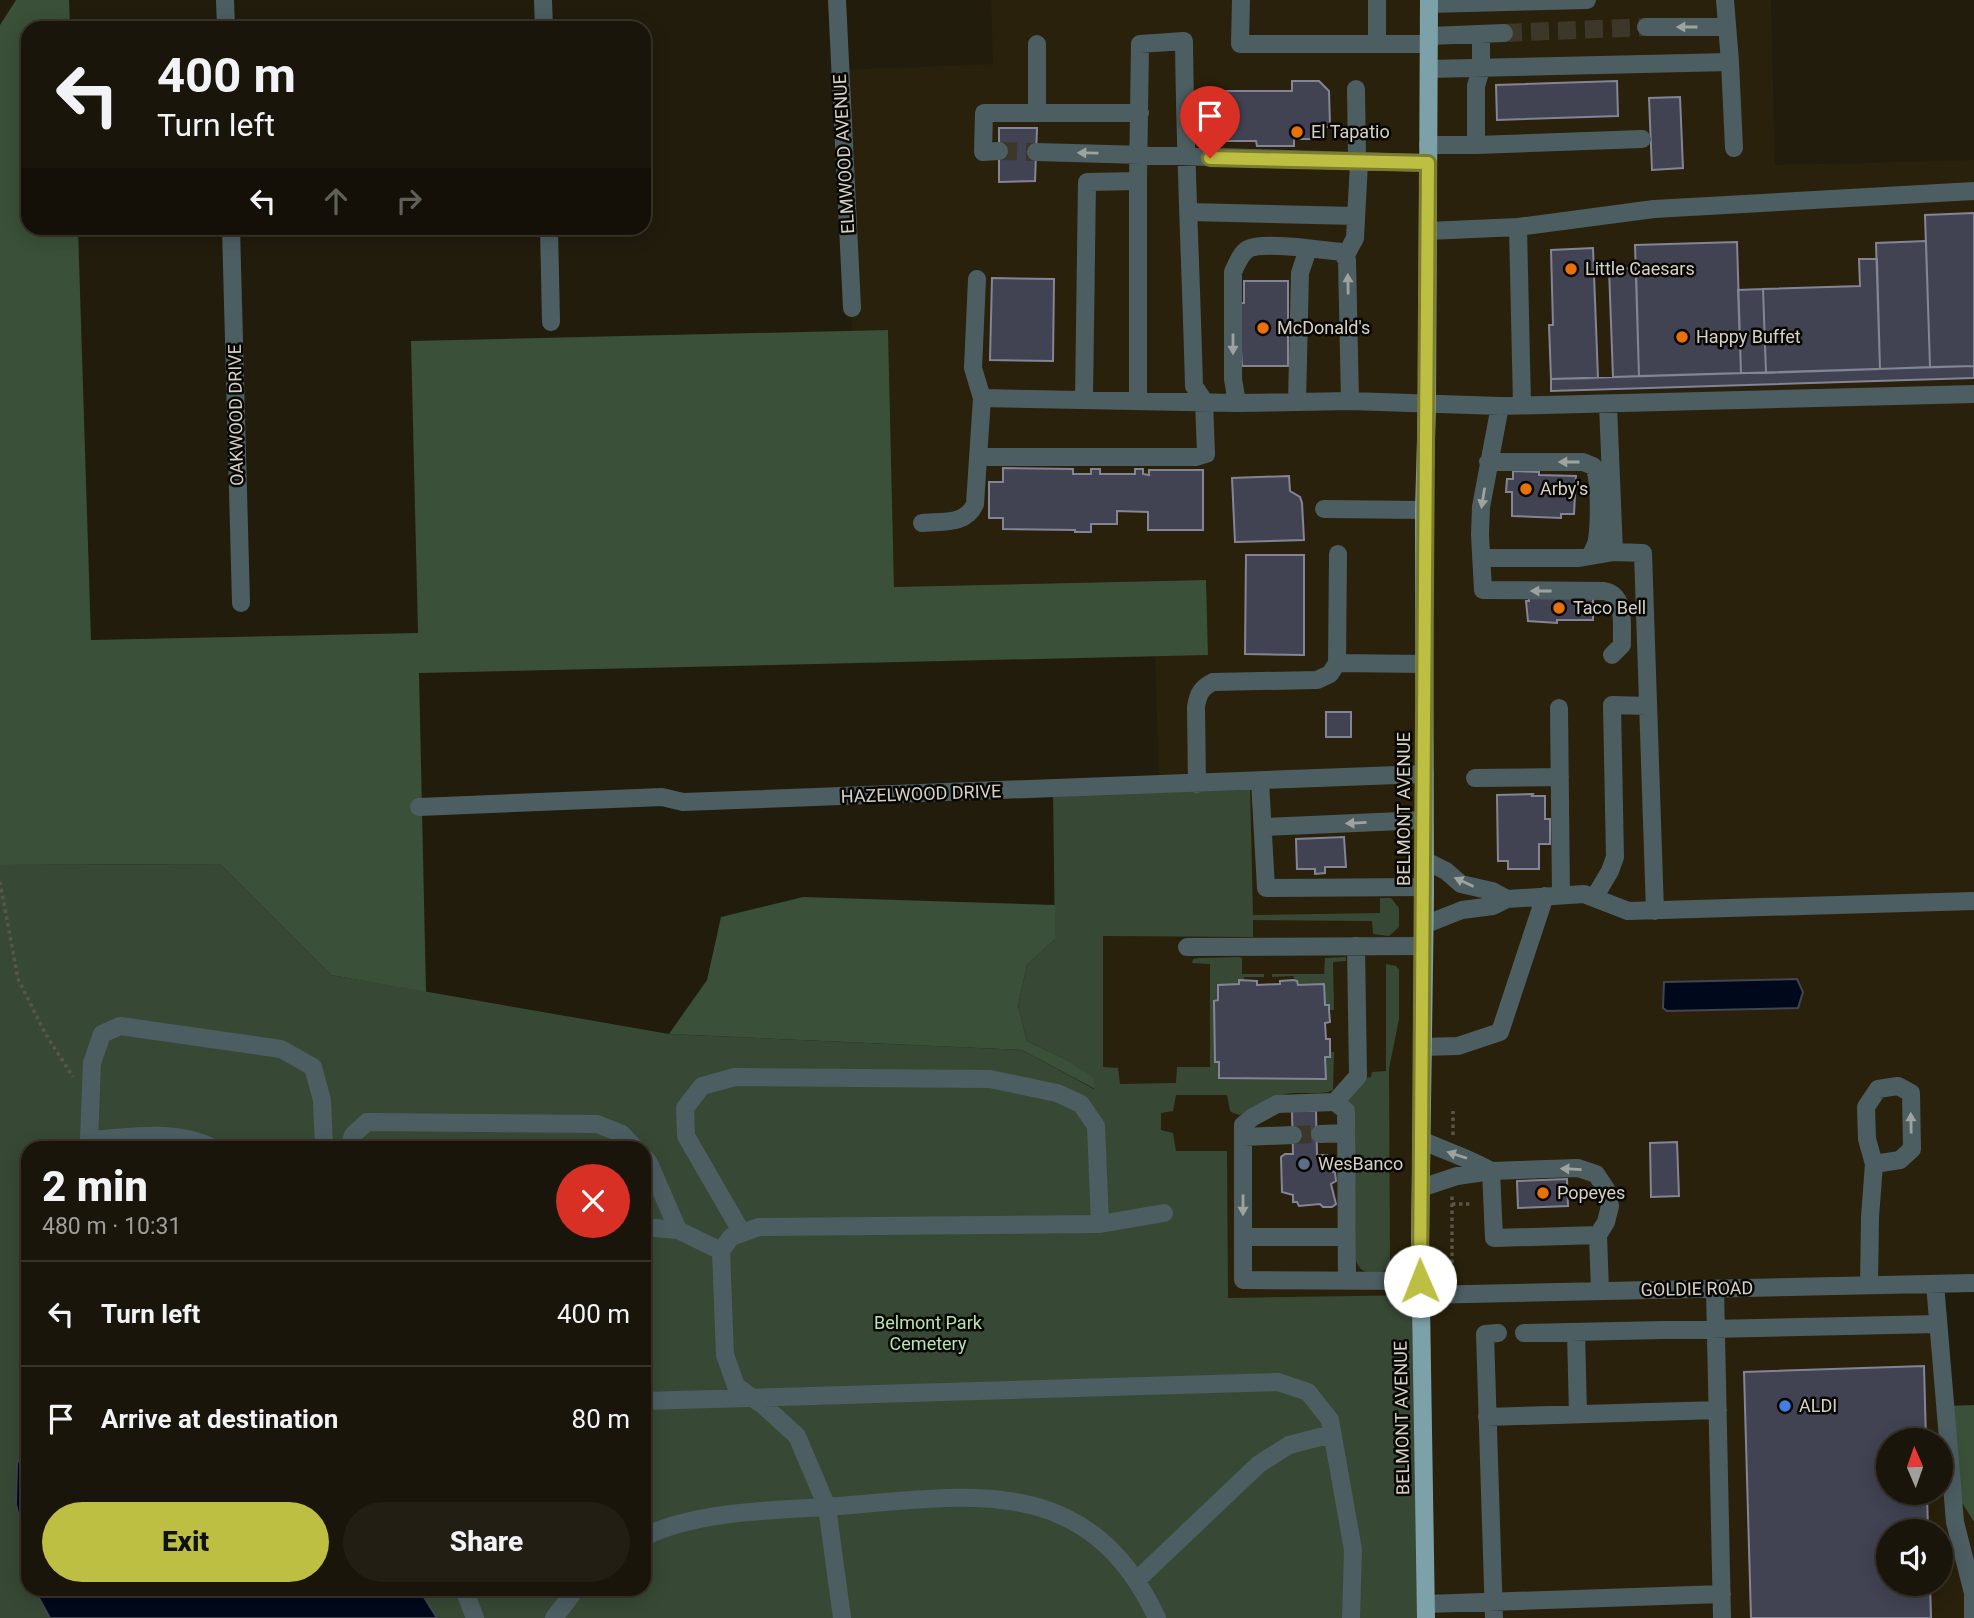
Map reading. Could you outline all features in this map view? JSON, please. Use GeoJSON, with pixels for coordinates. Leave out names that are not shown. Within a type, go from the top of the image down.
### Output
{"type":"FeatureCollection","features":[{"type":"Feature","properties":{"kind":"main road","name":"BELMONT AVENUE"},"geometry":{"type":"LineString","coordinates":[[1426,1611],[1421,1140],[1429,2]]}},
{"type":"Feature","properties":{"kind":"street"},"geometry":{"type":"LineString","coordinates":[[225,0],[226,21]]}},
{"type":"Feature","properties":{"kind":"street"},"geometry":{"type":"LineString","coordinates":[[543,0],[544,21]]}},
{"type":"Feature","properties":{"kind":"street","name":"ELMWOOD AVENUE"},"geometry":{"type":"LineString","coordinates":[[837,0],[852,308]]}},
{"type":"Feature","properties":{"kind":"street"},"geometry":{"type":"LineString","coordinates":[[1241,0],[1240,44],[1377,44],[1504,33]]}},
{"type":"Feature","properties":{"kind":"street"},"geometry":{"type":"LineString","coordinates":[[1377,0],[1377,44]]}},
{"type":"Feature","properties":{"kind":"street"},"geometry":{"type":"LineString","coordinates":[[1429,2],[1587,0]]}},
{"type":"Feature","properties":{"kind":"street"},"geometry":{"type":"LineString","coordinates":[[1725,0],[1734,148]]}},
{"type":"Feature","properties":{"kind":"street"},"geometry":{"type":"LineString","coordinates":[[1646,27],[1727,27]]}},
{"type":"Feature","properties":{"kind":"street"},"geometry":{"type":"LineString","coordinates":[[1476,145],[1476,86],[1481,69],[1480,34]]}},
{"type":"Feature","properties":{"kind":"street"},"geometry":{"type":"LineString","coordinates":[[978,457],[1196,457],[1206,454],[1204,401],[1194,386],[1185,156],[1184,41],[1140,44],[1138,400]]}},
{"type":"Feature","properties":{"kind":"street"},"geometry":{"type":"LineString","coordinates":[[1037,44],[1037,112]]}},
{"type":"Feature","properties":{"kind":"street"},"geometry":{"type":"LineString","coordinates":[[1429,69],[1730,62]]}},
{"type":"Feature","properties":{"kind":"street"},"geometry":{"type":"LineString","coordinates":[[1345,257],[1355,238],[1360,163],[1357,155],[1356,89]]}},
{"type":"Feature","properties":{"kind":"street"},"geometry":{"type":"LineString","coordinates":[[991,151],[984,113],[1140,113]]}},
{"type":"Feature","properties":{"kind":"street"},"geometry":{"type":"LineString","coordinates":[[1428,145],[1642,139]]}},
{"type":"Feature","properties":{"kind":"street"},"geometry":{"type":"LineString","coordinates":[[1037,152],[1428,163]]}},
{"type":"Feature","properties":{"kind":"street"},"geometry":{"type":"LineString","coordinates":[[1084,400],[1087,182],[1138,181]]}},
{"type":"Feature","properties":{"kind":"street"},"geometry":{"type":"LineString","coordinates":[[1428,231],[1518,228],[1654,209],[1974,191]]}},
{"type":"Feature","properties":{"kind":"street"},"geometry":{"type":"LineString","coordinates":[[1189,212],[1356,216]]}},
{"type":"Feature","properties":{"kind":"street"},"geometry":{"type":"LineString","coordinates":[[1518,228],[1522,405]]}},
{"type":"Feature","properties":{"kind":"street","name":"OAKWOOD DRIVE"},"geometry":{"type":"LineString","coordinates":[[231,235],[241,603]]}},
{"type":"Feature","properties":{"kind":"street"},"geometry":{"type":"LineString","coordinates":[[549,235],[551,322]]}},
{"type":"Feature","properties":{"kind":"street"},"geometry":{"type":"LineString","coordinates":[[1237,403],[1233,379],[1233,272],[1239,258],[1248,249],[1267,245],[1341,252],[1347,260],[1350,401]]}},
{"type":"Feature","properties":{"kind":"street"},"geometry":{"type":"LineString","coordinates":[[1297,402],[1300,274],[1308,249]]}},
{"type":"Feature","properties":{"kind":"street"},"geometry":{"type":"LineString","coordinates":[[922,523],[963,519],[971,513],[975,504],[982,398],[973,368],[977,279]]}},
{"type":"Feature","properties":{"kind":"street"},"geometry":{"type":"LineString","coordinates":[[982,398],[1237,403],[1350,401],[1500,406],[1974,394]]}},
{"type":"Feature","properties":{"kind":"street"},"geometry":{"type":"LineString","coordinates":[[1608,405],[1614,552]]}},
{"type":"Feature","properties":{"kind":"street"},"geometry":{"type":"LineString","coordinates":[[1500,406],[1481,506],[1483,590],[1612,593],[1619,602],[1622,645],[1612,655]]}},
{"type":"Feature","properties":{"kind":"street"},"geometry":{"type":"LineString","coordinates":[[1489,462],[1583,463],[1593,466],[1598,475],[1598,528],[1597,541],[1590,556]]}},
{"type":"Feature","properties":{"kind":"street"},"geometry":{"type":"LineString","coordinates":[[1324,509],[1424,510]]}},
{"type":"Feature","properties":{"kind":"street"},"geometry":{"type":"LineString","coordinates":[[1481,558],[1579,558],[1614,552],[1643,553],[1654,911]]}},
{"type":"Feature","properties":{"kind":"street"},"geometry":{"type":"LineString","coordinates":[[1197,784],[1196,707],[1203,687],[1213,682],[1317,680],[1330,674],[1337,663],[1338,554]]}},
{"type":"Feature","properties":{"kind":"street"},"geometry":{"type":"LineString","coordinates":[[1337,663],[1424,664]]}},
{"type":"Feature","properties":{"kind":"street"},"geometry":{"type":"LineString","coordinates":[[1594,898],[1615,857],[1612,705],[1648,706]]}},
{"type":"Feature","properties":{"kind":"street"},"geometry":{"type":"LineString","coordinates":[[1422,1047],[1458,1046],[1500,1032],[1553,896],[1560,777],[1559,708]]}},
{"type":"Feature","properties":{"kind":"street","name":"HAZELWOOD DRIVE"},"geometry":{"type":"LineString","coordinates":[[419,807],[662,797],[683,802],[1424,774]]}},
{"type":"Feature","properties":{"kind":"street"},"geometry":{"type":"LineString","coordinates":[[1475,778],[1560,777]]}},
{"type":"Feature","properties":{"kind":"street"},"geometry":{"type":"LineString","coordinates":[[1260,781],[1266,888],[1424,887]]}},
{"type":"Feature","properties":{"kind":"street"},"geometry":{"type":"LineString","coordinates":[[1263,827],[1424,820]]}},
{"type":"Feature","properties":{"kind":"street"},"geometry":{"type":"LineString","coordinates":[[1424,860],[1446,871],[1461,884],[1492,891],[1507,899]]}},
{"type":"Feature","properties":{"kind":"street"},"geometry":{"type":"LineString","coordinates":[[1423,926],[1462,910],[1493,906],[1507,899],[1584,894],[1628,911],[1974,901]]}},
{"type":"Feature","properties":{"kind":"street"},"geometry":{"type":"LineString","coordinates":[[1335,1102],[1358,1076],[1356,946]]}},
{"type":"Feature","properties":{"kind":"street"},"geometry":{"type":"LineString","coordinates":[[1187,947],[1423,946]]}},
{"type":"Feature","properties":{"kind":"street"},"geometry":{"type":"LineString","coordinates":[[201,1141],[168,1135],[89,1140],[92,1063],[102,1034],[120,1026],[281,1049],[313,1067],[322,1100],[324,1141]]}},
{"type":"Feature","properties":{"kind":"street"},"geometry":{"type":"LineString","coordinates":[[742,1233],[686,1136],[685,1108],[702,1087],[735,1077],[990,1079],[1057,1093],[1081,1104],[1096,1126],[1100,1224]]}},
{"type":"Feature","properties":{"kind":"street"},"geometry":{"type":"LineString","coordinates":[[1347,1237],[1243,1237],[1243,1125],[1252,1117],[1277,1104],[1335,1102],[1346,1111],[1347,1237],[1347,1281]]}},
{"type":"Feature","properties":{"kind":"street"},"geometry":{"type":"LineString","coordinates":[[351,1141],[353,1135],[367,1122],[597,1124],[622,1134],[628,1141]]}},
{"type":"Feature","properties":{"kind":"street"},"geometry":{"type":"LineString","coordinates":[[1320,1134],[1346,1133]]}},
{"type":"Feature","properties":{"kind":"street"},"geometry":{"type":"LineString","coordinates":[[1243,1137],[1293,1135]]}},
{"type":"Feature","properties":{"kind":"street"},"geometry":{"type":"LineString","coordinates":[[1421,1140],[1457,1157],[1472,1160],[1491,1171]]}},
{"type":"Feature","properties":{"kind":"street"},"geometry":{"type":"LineString","coordinates":[[1869,1285],[1874,1164]]}},
{"type":"Feature","properties":{"kind":"street"},"geometry":{"type":"LineString","coordinates":[[651,1168],[678,1230]]}},
{"type":"Feature","properties":{"kind":"street"},"geometry":{"type":"LineString","coordinates":[[1421,1188],[1457,1176],[1491,1171],[1578,1168],[1596,1174],[1606,1189],[1610,1206],[1606,1222],[1598,1235],[1600,1291]]}},
{"type":"Feature","properties":{"kind":"street"},"geometry":{"type":"LineString","coordinates":[[1491,1171],[1494,1238],[1598,1235]]}},
{"type":"Feature","properties":{"kind":"street"},"geometry":{"type":"LineString","coordinates":[[842,1618],[827,1507],[797,1436],[736,1386],[725,1355],[721,1251],[731,1237],[759,1227],[1100,1224],[1164,1213]]}},
{"type":"Feature","properties":{"kind":"street"},"geometry":{"type":"LineString","coordinates":[[651,1228],[678,1230],[721,1251]]}},
{"type":"Feature","properties":{"kind":"street","name":"GOLDIE ROAD"},"geometry":{"type":"LineString","coordinates":[[1243,1237],[1243,1280],[1347,1281],[1421,1288],[1600,1291],[1974,1283]]}},
{"type":"Feature","properties":{"kind":"street"},"geometry":{"type":"LineString","coordinates":[[1935,1284],[1955,1522],[1973,1593],[1973,1618]]}},
{"type":"Feature","properties":{"kind":"street"},"geometry":{"type":"LineString","coordinates":[[1715,1289],[1722,1618]]}},
{"type":"Feature","properties":{"kind":"street"},"geometry":{"type":"LineString","coordinates":[[1524,1333],[1716,1331],[1938,1324]]}},
{"type":"Feature","properties":{"kind":"street"},"geometry":{"type":"LineString","coordinates":[[1576,1332],[1578,1414]]}},
{"type":"Feature","properties":{"kind":"street"},"geometry":{"type":"LineString","coordinates":[[1491,1333],[1488,1417],[1494,1610]]}},
{"type":"Feature","properties":{"kind":"street"},"geometry":{"type":"LineString","coordinates":[[651,1401],[1278,1382],[1308,1392],[1329,1420],[1353,1550],[1350,1618]]}},
{"type":"Feature","properties":{"kind":"street"},"geometry":{"type":"LineString","coordinates":[[1488,1417],[1718,1410]]}},
{"type":"Feature","properties":{"kind":"street"},"geometry":{"type":"LineString","coordinates":[[1137,1580],[1259,1464],[1289,1445],[1332,1434]]}},
{"type":"Feature","properties":{"kind":"street"},"geometry":{"type":"LineString","coordinates":[[651,1534],[721,1516],[961,1496],[989,1497],[1051,1512],[1084,1527],[1100,1538],[1137,1580],[1157,1618]]}},
{"type":"Feature","properties":{"kind":"street"},"geometry":{"type":"LineString","coordinates":[[1426,1611],[1494,1610],[1722,1594]]}},
{"type":"Feature","properties":{"kind":"street"},"geometry":{"type":"LineString","coordinates":[[467,1596],[475,1618]]}},
{"type":"Feature","properties":{"kind":"street"},"geometry":{"type":"LineString","coordinates":[[554,1618],[571,1596]]}},
{"type":"Feature","properties":{"kind":"path"},"geometry":{"type":"LineString","coordinates":[[0,882],[18,979],[45,1033],[90,1103]]}},
{"type":"Feature","properties":{"kind":"path"},"geometry":{"type":"LineString","coordinates":[[1452,1204],[1473,1204]]}},
{"type":"Feature","properties":{"kind":"shaded area"},"geometry":{"type":"Polygon","coordinates":[[[991,0],[1771,0],[1775,165],[1974,160],[1974,1283],[1936,1284],[1947,1428],[1876,1428],[1876,1505],[1953,1505],[1953,1488],[1974,1522],[1974,1618],[1426,1618],[1228,1298],[1226,1157],[1151,1158],[1095,1089],[1055,939],[1053,789],[1159,785],[1155,656],[1208,654],[1206,580],[894,587],[888,330],[852,331],[840,70],[993,64],[991,0]]]}},
{"type":"Feature","properties":{"kind":"green space"},"geometry":{"type":"Polygon","coordinates":[[[16,0],[69,0],[70,21],[21,21],[21,235],[78,235],[91,640],[418,633],[411,341],[888,330],[894,587],[1206,580],[1208,655],[419,673],[426,992],[331,975],[220,864],[0,865],[0,25],[16,0]]]}},
{"type":"Feature","properties":{"kind":"green space","name":"Belmont Park Cemetery"},"geometry":{"type":"Polygon","coordinates":[[[1250,787],[1253,915],[1380,913],[1380,898],[1391,898],[1399,908],[1399,927],[1389,936],[1373,934],[1372,921],[1253,920],[1253,937],[1103,936],[1103,1067],[1118,1068],[1120,1084],[1176,1083],[1177,1067],[1210,1067],[1210,964],[1192,963],[1193,959],[1200,958],[1239,957],[1242,958],[1242,974],[1264,974],[1264,977],[1244,977],[1244,980],[1239,980],[1239,984],[1214,1001],[1215,1061],[1219,1062],[1219,1078],[1326,1079],[1325,1057],[1334,1052],[1333,1090],[1281,1095],[1243,1115],[1230,1111],[1227,1095],[1176,1095],[1173,1111],[1161,1113],[1161,1130],[1173,1133],[1176,1151],[1227,1151],[1228,1298],[1421,1295],[1426,1618],[0,1618],[0,865],[220,864],[331,975],[669,1034],[1022,1050],[1094,1089],[1092,1077],[1067,1060],[1027,1041],[1018,1006],[1027,965],[1055,939],[1053,789],[1250,787]]]}},
{"type":"Feature","properties":{"kind":"green space"},"geometry":{"type":"Polygon","coordinates":[[[803,897],[1055,905],[1055,939],[1027,965],[1018,1006],[1027,1041],[1067,1060],[1093,1077],[1095,1089],[1022,1050],[669,1034],[707,980],[721,917],[803,897]]]}},
{"type":"Feature","properties":{"kind":"green space"},"geometry":{"type":"Polygon","coordinates":[[[1346,957],[1346,961],[1333,962],[1334,1010],[1329,1010],[1329,1005],[1325,1005],[1324,984],[1298,985],[1293,976],[1272,977],[1272,974],[1324,974],[1325,958],[1346,957]]]}},
{"type":"Feature","properties":{"kind":"green space"},"geometry":{"type":"Polygon","coordinates":[[[1386,964],[1396,966],[1399,970],[1399,1019],[1389,1069],[1390,1263],[1383,1272],[1370,1272],[1360,1268],[1356,1261],[1354,1113],[1344,1100],[1364,1078],[1371,1077],[1372,1072],[1386,1071],[1386,964]]]}},
{"type":"Feature","properties":{"kind":"green space"},"geometry":{"type":"Polygon","coordinates":[[[1974,1405],[1974,1522],[1953,1488],[1953,1428],[1946,1428],[1944,1406],[1974,1405]]]}},
{"type":"Feature","properties":{"kind":"water"},"geometry":{"type":"Polygon","coordinates":[[[1797,979],[1803,992],[1798,1008],[1667,1011],[1663,1008],[1664,982],[1797,979]]]}},
{"type":"Feature","properties":{"kind":"water"},"geometry":{"type":"Polygon","coordinates":[[[21,1454],[21,1528],[16,1504],[17,1464],[21,1454]]]}},
{"type":"Feature","properties":{"kind":"water"},"geometry":{"type":"Polygon","coordinates":[[[38,1596],[423,1596],[437,1618],[50,1618],[38,1596]]]}},
{"type":"Feature","properties":{"kind":"building"},"geometry":{"type":"Polygon","coordinates":[[[1292,81],[1319,81],[1329,91],[1330,127],[1319,127],[1319,139],[1294,139],[1294,146],[1257,146],[1256,141],[1226,141],[1226,91],[1292,91],[1292,81]]]}},
{"type":"Feature","properties":{"kind":"building"},"geometry":{"type":"Polygon","coordinates":[[[1617,81],[1618,116],[1497,120],[1496,85],[1617,81]]]}},
{"type":"Feature","properties":{"kind":"building"},"geometry":{"type":"Polygon","coordinates":[[[1680,97],[1683,168],[1652,170],[1649,98],[1680,97]]]}},
{"type":"Feature","properties":{"kind":"building"},"geometry":{"type":"Polygon","coordinates":[[[999,128],[1037,128],[1035,181],[999,182],[999,128]]]}},
{"type":"Feature","properties":{"kind":"building"},"geometry":{"type":"Polygon","coordinates":[[[1974,213],[1974,366],[1930,367],[1925,215],[1974,213]]]}},
{"type":"Feature","properties":{"kind":"building"},"geometry":{"type":"Polygon","coordinates":[[[1926,241],[1930,367],[1880,369],[1876,243],[1926,241]]]}},
{"type":"Feature","properties":{"kind":"building"},"geometry":{"type":"Polygon","coordinates":[[[1737,242],[1741,373],[1639,376],[1635,245],[1737,242]]]}},
{"type":"Feature","properties":{"kind":"building"},"geometry":{"type":"Polygon","coordinates":[[[1593,248],[1598,378],[1551,379],[1551,250],[1593,248]]]}},
{"type":"Feature","properties":{"kind":"building"},"geometry":{"type":"Polygon","coordinates":[[[1859,259],[1877,259],[1880,369],[1766,373],[1763,289],[1860,286],[1859,259]]]}},
{"type":"Feature","properties":{"kind":"building"},"geometry":{"type":"Polygon","coordinates":[[[1636,268],[1639,376],[1613,377],[1609,269],[1636,268]]]}},
{"type":"Feature","properties":{"kind":"building"},"geometry":{"type":"Polygon","coordinates":[[[992,278],[1054,279],[1053,361],[990,360],[992,278]]]}},
{"type":"Feature","properties":{"kind":"building","name":"McDonald's"},"geometry":{"type":"Polygon","coordinates":[[[1244,281],[1288,281],[1288,366],[1242,366],[1238,303],[1244,303],[1244,281]]]}},
{"type":"Feature","properties":{"kind":"building"},"geometry":{"type":"Polygon","coordinates":[[[1763,289],[1766,373],[1741,373],[1738,290],[1763,289]]]}},
{"type":"Feature","properties":{"kind":"building"},"geometry":{"type":"Polygon","coordinates":[[[1974,366],[1974,378],[1551,391],[1551,379],[1974,366]]]}},
{"type":"Feature","properties":{"kind":"building"},"geometry":{"type":"Polygon","coordinates":[[[1003,468],[1073,469],[1073,474],[1091,474],[1091,469],[1100,469],[1100,474],[1135,474],[1135,469],[1143,469],[1143,474],[1149,475],[1149,470],[1203,470],[1203,530],[1148,530],[1148,512],[1117,511],[1117,524],[1091,524],[1091,532],[1003,529],[1003,518],[989,518],[989,482],[1003,482],[1003,468]]]}},
{"type":"Feature","properties":{"kind":"building"},"geometry":{"type":"Polygon","coordinates":[[[1513,471],[1576,476],[1574,514],[1561,514],[1561,518],[1512,516],[1512,492],[1506,492],[1507,479],[1513,479],[1513,471]]]}},
{"type":"Feature","properties":{"kind":"building"},"geometry":{"type":"Polygon","coordinates":[[[1289,476],[1290,491],[1300,497],[1302,503],[1304,540],[1235,542],[1232,478],[1289,476]]]}},
{"type":"Feature","properties":{"kind":"building"},"geometry":{"type":"Polygon","coordinates":[[[1246,555],[1304,555],[1304,655],[1245,654],[1246,555]]]}},
{"type":"Feature","properties":{"kind":"building","name":"Taco Bell"},"geometry":{"type":"Polygon","coordinates":[[[1529,595],[1593,596],[1593,620],[1557,620],[1557,623],[1528,621],[1526,601],[1529,601],[1529,595]]]}},
{"type":"Feature","properties":{"kind":"building"},"geometry":{"type":"Polygon","coordinates":[[[1326,712],[1351,712],[1351,737],[1326,737],[1326,712]]]}},
{"type":"Feature","properties":{"kind":"building"},"geometry":{"type":"Polygon","coordinates":[[[1533,794],[1532,796],[1545,796],[1545,819],[1550,819],[1550,844],[1539,844],[1539,869],[1508,869],[1508,861],[1498,861],[1497,795],[1533,794]]]}},
{"type":"Feature","properties":{"kind":"building"},"geometry":{"type":"Polygon","coordinates":[[[1344,837],[1346,867],[1325,867],[1325,873],[1315,874],[1315,869],[1297,869],[1296,839],[1344,837]]]}},
{"type":"Feature","properties":{"kind":"building"},"geometry":{"type":"Polygon","coordinates":[[[1239,980],[1257,981],[1257,985],[1294,980],[1298,985],[1324,984],[1325,1005],[1329,1005],[1330,1022],[1325,1023],[1326,1039],[1330,1039],[1330,1057],[1325,1057],[1326,1079],[1219,1078],[1219,1062],[1215,1062],[1214,1001],[1218,1000],[1218,985],[1239,984],[1239,980]]]}},
{"type":"Feature","properties":{"kind":"building","name":"WesBanco"},"geometry":{"type":"Polygon","coordinates":[[[1292,1111],[1316,1111],[1317,1155],[1327,1155],[1328,1171],[1335,1172],[1336,1181],[1331,1184],[1336,1204],[1332,1207],[1323,1207],[1320,1204],[1299,1206],[1297,1202],[1293,1202],[1293,1195],[1282,1192],[1281,1157],[1293,1154],[1292,1111]]]}},
{"type":"Feature","properties":{"kind":"building"},"geometry":{"type":"Polygon","coordinates":[[[1677,1142],[1679,1196],[1651,1197],[1650,1143],[1677,1142]]]}},
{"type":"Feature","properties":{"kind":"building","name":"Popeyes"},"geometry":{"type":"Polygon","coordinates":[[[1567,1179],[1568,1206],[1518,1208],[1517,1181],[1567,1179]]]}},
{"type":"Feature","properties":{"kind":"building"},"geometry":{"type":"Polygon","coordinates":[[[1924,1366],[1926,1428],[1876,1428],[1876,1505],[1927,1505],[1928,1519],[1876,1519],[1876,1596],[1930,1596],[1931,1618],[1751,1618],[1744,1372],[1924,1366]]]}},
{"type":"Feature","properties":{"kind":"tunnel"},"geometry":{"type":"LineString","coordinates":[[1504,33],[1646,27]]}},
{"type":"Feature","properties":{"kind":"tunnel"},"geometry":{"type":"LineString","coordinates":[[999,151],[1036,152]]}},
{"type":"Feature","properties":{"kind":"tunnel"},"geometry":{"type":"LineString","coordinates":[[1293,1135],[1320,1134]]}},
{"type":"Feature","properties":{"kind":"place","name":"El Tapatio"},"geometry":{"type":"Point","coordinates":[1297,132]}},
{"type":"Feature","properties":{"kind":"place","name":"Little Caesars"},"geometry":{"type":"Point","coordinates":[1571,269]}},
{"type":"Feature","properties":{"kind":"place","name":"McDonald's"},"geometry":{"type":"Point","coordinates":[1263,328]}},
{"type":"Feature","properties":{"kind":"place","name":"Happy Buffet"},"geometry":{"type":"Point","coordinates":[1682,337]}},
{"type":"Feature","properties":{"kind":"place","name":"Arby's"},"geometry":{"type":"Point","coordinates":[1526,489]}},
{"type":"Feature","properties":{"kind":"place","name":"Taco Bell"},"geometry":{"type":"Point","coordinates":[1559,608]}},
{"type":"Feature","properties":{"kind":"place","name":"WesBanco"},"geometry":{"type":"Point","coordinates":[1304,1164]}},
{"type":"Feature","properties":{"kind":"place","name":"Popeyes"},"geometry":{"type":"Point","coordinates":[1543,1193]}},
{"type":"Feature","properties":{"kind":"place","name":"ALDI"},"geometry":{"type":"Point","coordinates":[1785,1406]}},
{"type":"Feature","properties":{"kind":"route"},"geometry":{"type":"LineString","coordinates":[[1210,158],[1428,163],[1424,510],[1425,896],[1420,1281]]}}]}
